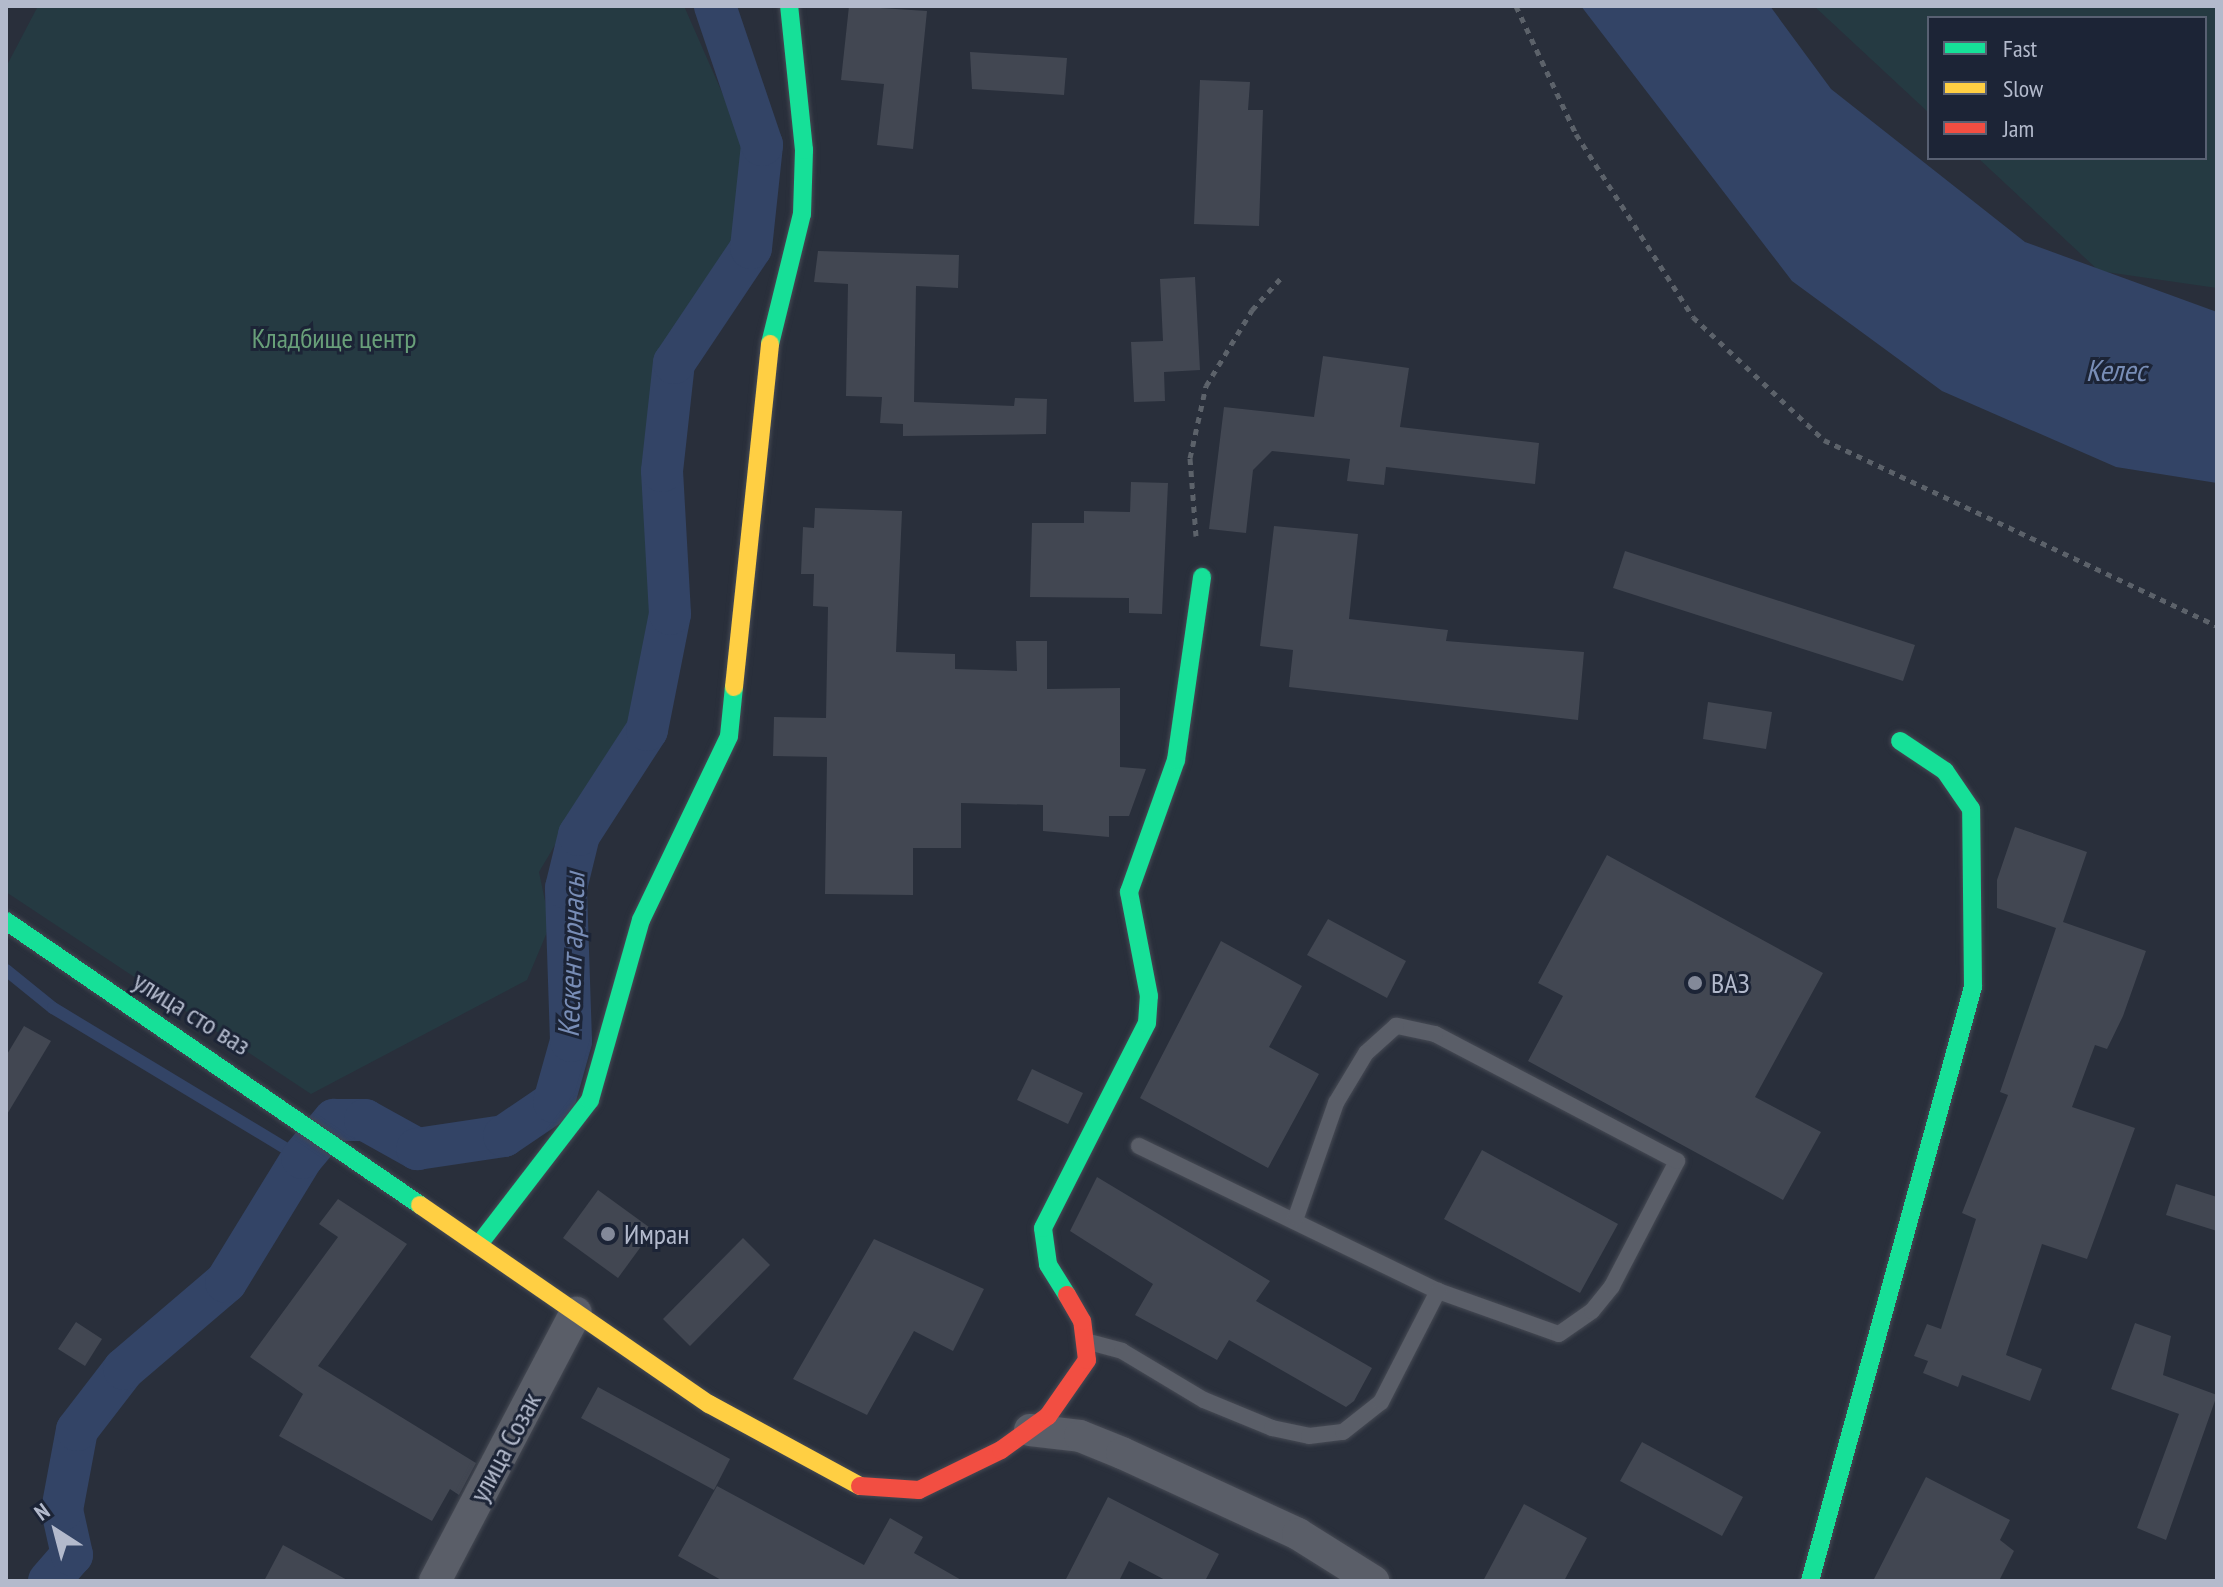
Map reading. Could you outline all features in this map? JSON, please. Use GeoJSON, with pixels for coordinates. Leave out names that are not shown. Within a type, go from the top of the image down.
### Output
{"type":"FeatureCollection","features":[{"type":"Feature","properties":{"kind":"street"},"geometry":{"type":"LineString","coordinates":[[480,1243],[590,1100],[641,920],[729,736],[772,324],[802,214],[803,137],[789,6]]}},
{"type":"Feature","properties":{"kind":"street"},"geometry":{"type":"LineString","coordinates":[[1086,1341],[1048,1264],[1043,1228],[1147,1023],[1149,996],[1129,892],[1176,760],[1202,577]]}},
{"type":"Feature","properties":{"kind":"street"},"geometry":{"type":"LineString","coordinates":[[1810,1581],[1973,987],[1971,809],[1945,771],[1900,741]]}},
{"type":"Feature","properties":{"kind":"street","name":"улица сто ваз"},"geometry":{"type":"LineString","coordinates":[[6,921],[293,1112],[576,1313],[845,1483],[886,1492],[919,1490],[1030,1430],[1073,1386],[1087,1360],[1086,1341]]}},
{"type":"Feature","properties":{"kind":"street","name":"улица Созак"},"geometry":{"type":"LineString","coordinates":[[435,1581],[576,1313]]}},
{"type":"Feature","properties":{"kind":"street"},"geometry":{"type":"LineString","coordinates":[[1030,1430],[1080,1436],[1122,1453],[1298,1534],[1373,1581]]}},
{"type":"Feature","properties":{"kind":"lane"},"geometry":{"type":"LineString","coordinates":[[1139,1146],[1296,1217],[1438,1291],[1542,1332],[1575,1325],[1612,1286],[1677,1161],[1435,1034],[1396,1026],[1366,1053],[1336,1103],[1296,1217]]}},
{"type":"Feature","properties":{"kind":"lane"},"geometry":{"type":"LineString","coordinates":[[1086,1341],[1122,1351],[1204,1400],[1272,1428],[1309,1436],[1343,1432],[1381,1402],[1438,1291]]}},
{"type":"Feature","properties":{"kind":"path"},"geometry":{"type":"LineString","coordinates":[[1516,6],[1576,134],[1693,317],[1824,440],[2217,626]]}},
{"type":"Feature","properties":{"kind":"path"},"geometry":{"type":"LineString","coordinates":[[1202,577],[1190,458],[1197,418],[1223,352],[1280,279]]}},
{"type":"Feature","properties":{"kind":"green space","name":"Кладбище центр"},"geometry":{"type":"Polygon","coordinates":[[[38,6],[684,6],[746,147],[739,249],[660,371],[650,684],[539,872],[550,925],[527,980],[311,1094],[6,892],[6,67],[38,6]]]}},
{"type":"Feature","properties":{"kind":"green space"},"geometry":{"type":"Polygon","coordinates":[[[1814,6],[2217,6],[2217,288],[2099,271],[1980,160],[2207,160],[2207,16],[1927,16],[1927,111],[1814,6]]]}},
{"type":"Feature","properties":{"kind":"water","name":"Келес"},"geometry":{"type":"Polygon","coordinates":[[[1581,6],[1770,6],[1831,89],[2025,242],[2217,312],[2217,483],[2116,467],[1942,391],[1792,281],[1581,6]]]}},
{"type":"Feature","properties":{"kind":"building"},"geometry":{"type":"Polygon","coordinates":[[[849,6],[927,11],[913,149],[877,145],[884,84],[841,80],[849,6]]]}},
{"type":"Feature","properties":{"kind":"building"},"geometry":{"type":"Polygon","coordinates":[[[970,52],[1067,58],[1064,95],[972,89],[970,52]]]}},
{"type":"Feature","properties":{"kind":"building"},"geometry":{"type":"Polygon","coordinates":[[[1200,80],[1250,82],[1248,110],[1263,110],[1259,226],[1194,224],[1200,80]]]}},
{"type":"Feature","properties":{"kind":"building"},"geometry":{"type":"Polygon","coordinates":[[[818,251],[959,255],[958,288],[916,286],[914,402],[1014,406],[1015,398],[1047,399],[1046,434],[903,436],[903,424],[880,423],[882,397],[846,396],[848,284],[814,282],[818,251]]]}},
{"type":"Feature","properties":{"kind":"building"},"geometry":{"type":"Polygon","coordinates":[[[1195,277],[1200,370],[1164,372],[1165,401],[1134,402],[1131,342],[1163,341],[1160,279],[1195,277]]]}},
{"type":"Feature","properties":{"kind":"building"},"geometry":{"type":"Polygon","coordinates":[[[1323,356],[1409,368],[1400,427],[1539,443],[1535,484],[1386,467],[1384,485],[1347,481],[1350,459],[1272,451],[1253,470],[1246,533],[1209,529],[1224,407],[1314,417],[1323,356]]]}},
{"type":"Feature","properties":{"kind":"building"},"geometry":{"type":"Polygon","coordinates":[[[1131,482],[1168,483],[1162,614],[1129,613],[1129,598],[1030,597],[1032,523],[1084,523],[1084,511],[1130,512],[1131,482]]]}},
{"type":"Feature","properties":{"kind":"building"},"geometry":{"type":"Polygon","coordinates":[[[815,508],[902,511],[896,652],[955,654],[955,669],[1017,671],[1016,641],[1047,641],[1047,689],[1120,688],[1120,767],[1146,769],[1129,816],[1109,816],[1109,837],[1043,831],[1043,805],[961,803],[961,848],[913,848],[913,895],[825,894],[827,757],[773,756],[774,717],[826,718],[828,607],[813,606],[814,574],[801,574],[803,527],[814,528],[815,508]]]}},
{"type":"Feature","properties":{"kind":"building"},"geometry":{"type":"Polygon","coordinates":[[[1274,526],[1358,534],[1349,619],[1448,630],[1446,641],[1584,652],[1578,720],[1289,687],[1293,650],[1260,646],[1274,526]]]}},
{"type":"Feature","properties":{"kind":"building"},"geometry":{"type":"Polygon","coordinates":[[[1625,551],[1915,645],[1903,681],[1613,588],[1625,551]]]}},
{"type":"Feature","properties":{"kind":"building"},"geometry":{"type":"Polygon","coordinates":[[[1708,702],[1772,712],[1766,749],[1703,739],[1708,702]]]}},
{"type":"Feature","properties":{"kind":"building"},"geometry":{"type":"Polygon","coordinates":[[[2015,827],[2087,852],[2063,922],[2146,951],[2123,1016],[2107,1049],[2095,1045],[2072,1107],[2135,1128],[2087,1259],[2042,1244],[2006,1355],[2042,1369],[2030,1401],[1962,1375],[1958,1387],[1923,1373],[1928,1361],[1914,1356],[1927,1324],[1941,1329],[1976,1219],[1962,1213],[2008,1095],[2000,1092],[2056,928],[1997,908],[1997,880],[2015,827]]]}},
{"type":"Feature","properties":{"kind":"building"},"geometry":{"type":"Polygon","coordinates":[[[1607,855],[1823,973],[1755,1097],[1821,1132],[1783,1200],[1528,1061],[1563,996],[1538,983],[1607,855]]]}},
{"type":"Feature","properties":{"kind":"building"},"geometry":{"type":"Polygon","coordinates":[[[1328,919],[1406,961],[1387,998],[1307,955],[1328,919]]]}},
{"type":"Feature","properties":{"kind":"building"},"geometry":{"type":"Polygon","coordinates":[[[1221,941],[1302,986],[1269,1047],[1319,1074],[1268,1168],[1140,1098],[1221,941]]]}},
{"type":"Feature","properties":{"kind":"building"},"geometry":{"type":"Polygon","coordinates":[[[24,1026],[51,1041],[6,1116],[6,1056],[24,1026]]]}},
{"type":"Feature","properties":{"kind":"building"},"geometry":{"type":"Polygon","coordinates":[[[1032,1069],[1083,1093],[1068,1124],[1017,1100],[1032,1069]]]}},
{"type":"Feature","properties":{"kind":"building"},"geometry":{"type":"Polygon","coordinates":[[[1482,1150],[1618,1224],[1580,1293],[1444,1219],[1482,1150]]]}},
{"type":"Feature","properties":{"kind":"building"},"geometry":{"type":"Polygon","coordinates":[[[1097,1177],[1270,1281],[1256,1301],[1372,1368],[1354,1401],[1346,1407],[1229,1340],[1217,1360],[1135,1315],[1153,1284],[1070,1231],[1097,1177]]]}},
{"type":"Feature","properties":{"kind":"building"},"geometry":{"type":"Polygon","coordinates":[[[2176,1184],[2217,1197],[2217,1231],[2166,1215],[2176,1184]]]}},
{"type":"Feature","properties":{"kind":"building","name":"Имран"},"geometry":{"type":"Polygon","coordinates":[[[598,1190],[653,1230],[618,1278],[563,1238],[598,1190]]]}},
{"type":"Feature","properties":{"kind":"building"},"geometry":{"type":"Polygon","coordinates":[[[338,1199],[407,1244],[318,1366],[476,1463],[459,1495],[450,1489],[432,1521],[279,1436],[303,1394],[250,1357],[338,1237],[319,1224],[338,1199]]]}},
{"type":"Feature","properties":{"kind":"building"},"geometry":{"type":"Polygon","coordinates":[[[743,1238],[770,1265],[690,1346],[663,1319],[743,1238]]]}},
{"type":"Feature","properties":{"kind":"building"},"geometry":{"type":"Polygon","coordinates":[[[874,1239],[984,1289],[953,1351],[914,1331],[867,1415],[793,1379],[874,1239]]]}},
{"type":"Feature","properties":{"kind":"building"},"geometry":{"type":"Polygon","coordinates":[[[76,1322],[102,1339],[85,1366],[58,1349],[76,1322]]]}},
{"type":"Feature","properties":{"kind":"building"},"geometry":{"type":"Polygon","coordinates":[[[2135,1323],[2171,1336],[2163,1375],[2217,1395],[2166,1540],[2137,1528],[2179,1414],[2111,1389],[2135,1323]]]}},
{"type":"Feature","properties":{"kind":"building"},"geometry":{"type":"Polygon","coordinates":[[[598,1387],[730,1459],[714,1490],[581,1418],[598,1387]]]}},
{"type":"Feature","properties":{"kind":"building"},"geometry":{"type":"Polygon","coordinates":[[[1642,1442],[1743,1497],[1722,1536],[1620,1481],[1642,1442]]]}},
{"type":"Feature","properties":{"kind":"building"},"geometry":{"type":"Polygon","coordinates":[[[1926,1477],[2010,1520],[2000,1540],[2014,1551],[1999,1581],[1873,1581],[1926,1477]]]}},
{"type":"Feature","properties":{"kind":"building"},"geometry":{"type":"Polygon","coordinates":[[[717,1486],[864,1565],[890,1518],[923,1537],[914,1553],[963,1581],[723,1581],[678,1556],[717,1486]]]}},
{"type":"Feature","properties":{"kind":"building"},"geometry":{"type":"Polygon","coordinates":[[[1108,1497],[1219,1554],[1205,1581],[1167,1581],[1129,1561],[1119,1581],[1065,1581],[1108,1497]]]}},
{"type":"Feature","properties":{"kind":"building"},"geometry":{"type":"Polygon","coordinates":[[[1524,1504],[1587,1538],[1564,1581],[1483,1581],[1524,1504]]]}},
{"type":"Feature","properties":{"kind":"building"},"geometry":{"type":"Polygon","coordinates":[[[283,1545],[349,1581],[264,1581],[283,1545]]]}},
{"type":"Feature","properties":{"kind":"waterway","name":"Кескент арнасы"},"geometry":{"type":"LineString","coordinates":[[49,1581],[72,1555],[62,1510],[77,1430],[124,1369],[226,1282],[302,1158],[334,1120],[365,1120],[417,1149],[504,1136],[554,1102],[571,1041],[566,888],[579,835],[647,730],[670,614],[662,471],[674,363],[751,248],[762,145],[715,6]]}},
{"type":"Feature","properties":{"kind":"waterway"},"geometry":{"type":"LineString","coordinates":[[6,970],[53,1008],[302,1158]]}},
{"type":"Feature","properties":{"kind":"traffic: fast"},"geometry":{"type":"LineString","coordinates":[[770,344],[802,214],[804,150],[789,6]]}},
{"type":"Feature","properties":{"kind":"traffic: fast"},"geometry":{"type":"LineString","coordinates":[[1067,1295],[1048,1264],[1043,1228],[1147,1023],[1149,996],[1129,892],[1176,760],[1202,577]]}},
{"type":"Feature","properties":{"kind":"traffic: fast"},"geometry":{"type":"LineString","coordinates":[[480,1243],[590,1100],[641,920],[729,736],[734,687]]}},
{"type":"Feature","properties":{"kind":"traffic: fast"},"geometry":{"type":"LineString","coordinates":[[1810,1581],[1973,987],[1971,809],[1945,771],[1900,741]]}},
{"type":"Feature","properties":{"kind":"traffic: fast"},"geometry":{"type":"LineString","coordinates":[[6,921],[420,1205]]}},
{"type":"Feature","properties":{"kind":"traffic: slow"},"geometry":{"type":"LineString","coordinates":[[734,687],[770,344]]}},
{"type":"Feature","properties":{"kind":"traffic: slow"},"geometry":{"type":"LineString","coordinates":[[420,1205],[709,1404],[860,1486]]}},
{"type":"Feature","properties":{"kind":"traffic: jam"},"geometry":{"type":"LineString","coordinates":[[860,1486],[919,1490],[1001,1450],[1048,1416],[1087,1360],[1082,1321],[1067,1295]]}},
{"type":"Feature","properties":{"kind":"place","name":"ВАЗ"},"geometry":{"type":"Point","coordinates":[1695,983]}},
{"type":"Feature","properties":{"kind":"place","name":"Имран"},"geometry":{"type":"Point","coordinates":[608,1234]}}]}
